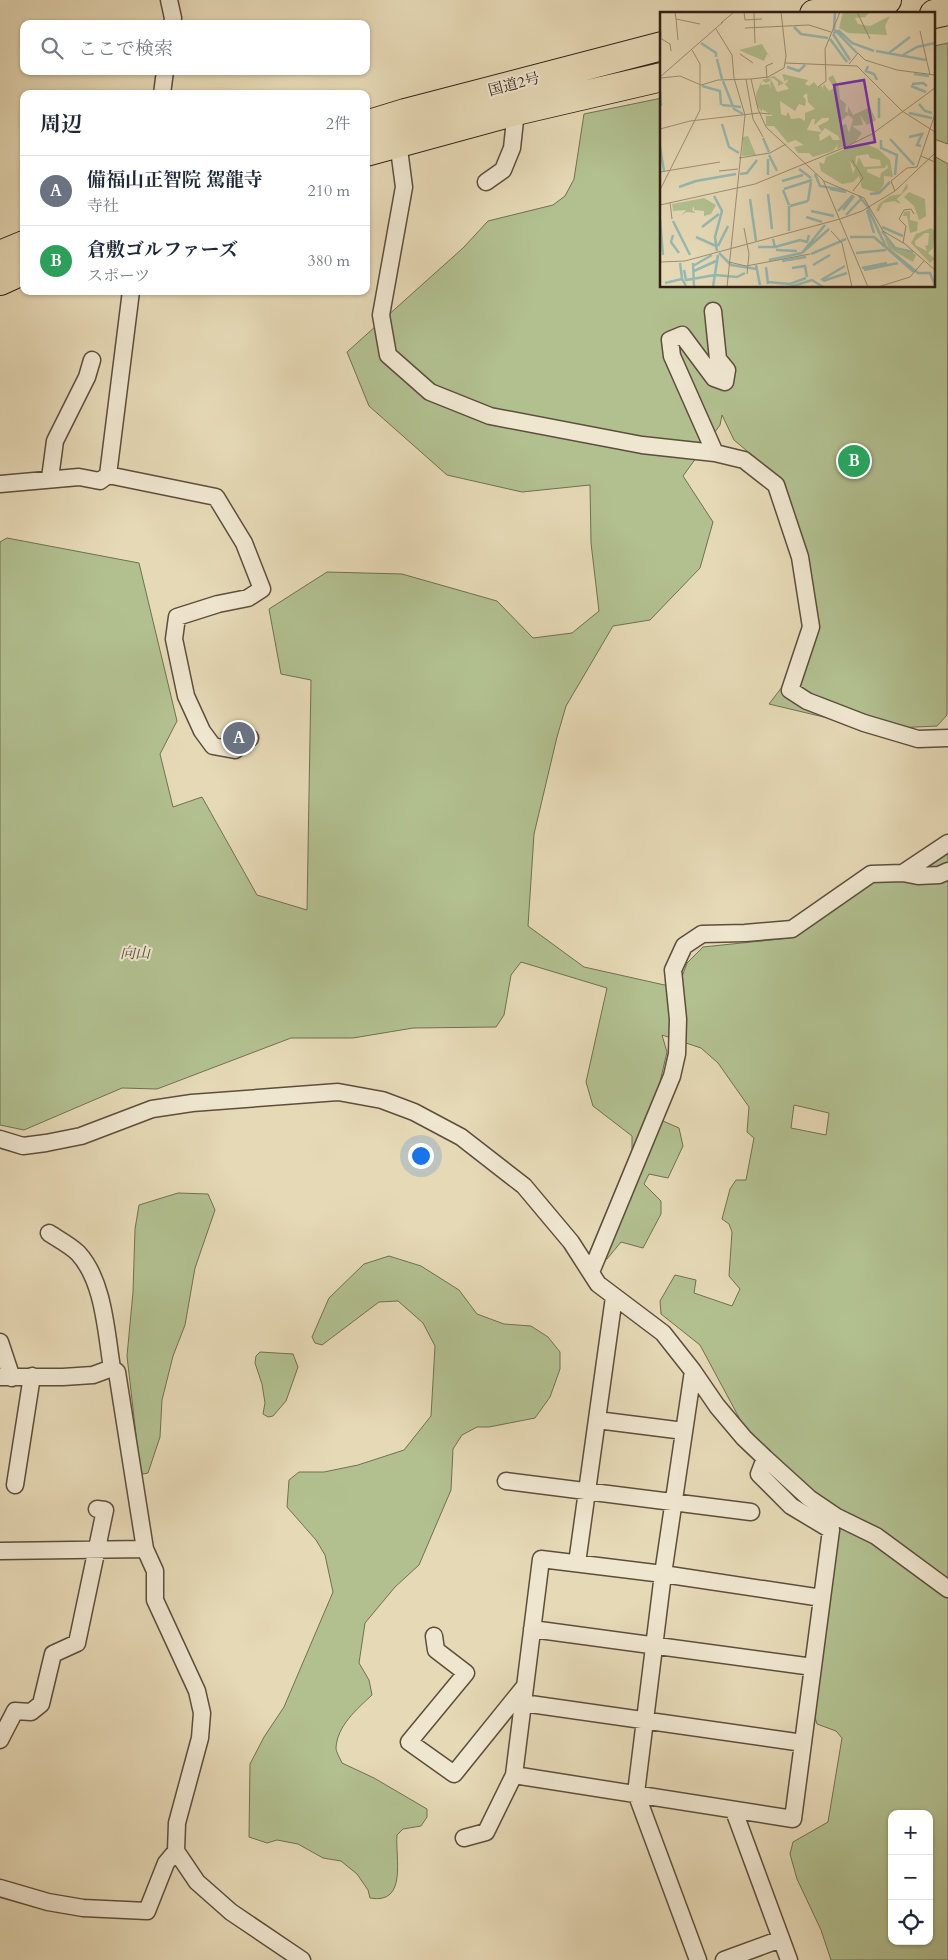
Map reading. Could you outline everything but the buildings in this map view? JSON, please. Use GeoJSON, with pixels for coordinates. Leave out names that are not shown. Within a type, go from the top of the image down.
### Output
{"type":"FeatureCollection","features":[{"type":"Feature","properties":{"kind":"highway"},"geometry":{"type":"LineString","coordinates":[[824,12],[887,0]]}},
{"type":"Feature","properties":{"kind":"highway","name":"国道2号"},"geometry":{"type":"LineString","coordinates":[[370,124],[405,112],[660,47]]}},
{"type":"Feature","properties":{"kind":"highway","name":"国道2号"},"geometry":{"type":"LineString","coordinates":[[370,151],[516,112],[660,77]]}},
{"type":"Feature","properties":{"kind":"highway"},"geometry":{"type":"LineString","coordinates":[[0,255],[20,247]]}},
{"type":"Feature","properties":{"kind":"highway"},"geometry":{"type":"LineString","coordinates":[[0,281],[20,272]]}},
{"type":"Feature","properties":{"kind":"street"},"geometry":{"type":"LineString","coordinates":[[169,0],[173,20]]}},
{"type":"Feature","properties":{"kind":"street"},"geometry":{"type":"LineString","coordinates":[[163,90],[164,75]]}},
{"type":"Feature","properties":{"kind":"street"},"geometry":{"type":"LineString","coordinates":[[486,182],[503,170],[512,148],[516,112]]}},
{"type":"Feature","properties":{"kind":"street"},"geometry":{"type":"LineString","coordinates":[[398,142],[404,187],[381,315],[388,355],[430,392],[490,416],[642,445],[715,453],[744,460],[776,485],[800,557],[811,627],[790,690],[807,701],[864,723],[918,739],[948,738]]}},
{"type":"Feature","properties":{"kind":"street"},"geometry":{"type":"LineString","coordinates":[[0,484],[50,478],[79,477],[100,481],[108,475],[130,295]]}},
{"type":"Feature","properties":{"kind":"street"},"geometry":{"type":"LineString","coordinates":[[713,310],[718,359],[727,370],[725,382],[714,378],[682,335],[670,340],[672,356],[715,453]]}},
{"type":"Feature","properties":{"kind":"street"},"geometry":{"type":"LineString","coordinates":[[50,478],[55,441],[87,377],[92,360]]}},
{"type":"Feature","properties":{"kind":"street"},"geometry":{"type":"LineString","coordinates":[[108,475],[216,497],[244,543],[262,589],[248,598],[218,604],[177,618],[174,638],[186,696],[202,731],[213,746],[234,750],[250,738]]}},
{"type":"Feature","properties":{"kind":"street"},"geometry":{"type":"LineString","coordinates":[[903,873],[948,843]]}},
{"type":"Feature","properties":{"kind":"street"},"geometry":{"type":"LineString","coordinates":[[590,1272],[672,1076],[677,1054],[678,1019],[673,970],[684,946],[702,934],[792,929],[871,874],[903,873],[918,876],[939,875],[948,872]]}},
{"type":"Feature","properties":{"kind":"street"},"geometry":{"type":"LineString","coordinates":[[0,1139],[23,1146],[46,1143],[81,1136],[152,1109],[192,1103],[338,1092],[382,1100],[414,1112],[461,1137],[524,1186],[571,1242],[598,1284],[614,1298],[663,1333],[693,1371],[717,1406],[744,1438],[809,1498],[837,1517],[876,1536],[948,1589]]}},
{"type":"Feature","properties":{"kind":"street"},"geometry":{"type":"LineString","coordinates":[[0,1888],[48,1902],[83,1908],[147,1911],[166,1863],[176,1851],[178,1823],[200,1738],[202,1713],[197,1691],[155,1600],[154,1571],[145,1548],[117,1372],[112,1368],[94,1278],[88,1266],[77,1252],[49,1233]]}},
{"type":"Feature","properties":{"kind":"street"},"geometry":{"type":"LineString","coordinates":[[577,1563],[614,1298]]}},
{"type":"Feature","properties":{"kind":"street"},"geometry":{"type":"LineString","coordinates":[[0,1342],[6,1377],[93,1375],[112,1368]]}},
{"type":"Feature","properties":{"kind":"street"},"geometry":{"type":"LineString","coordinates":[[693,1371],[663,1574],[636,1793],[698,1960]]}},
{"type":"Feature","properties":{"kind":"street"},"geometry":{"type":"LineString","coordinates":[[16,1486],[32,1376]]}},
{"type":"Feature","properties":{"kind":"street"},"geometry":{"type":"LineString","coordinates":[[597,1420],[684,1432]]}},
{"type":"Feature","properties":{"kind":"street"},"geometry":{"type":"LineString","coordinates":[[514,1775],[793,1819],[831,1530],[791,1506],[759,1474],[765,1458]]}},
{"type":"Feature","properties":{"kind":"street"},"geometry":{"type":"LineString","coordinates":[[506,1480],[751,1512]]}},
{"type":"Feature","properties":{"kind":"street"},"geometry":{"type":"LineString","coordinates":[[0,1740],[15,1711],[31,1712],[41,1704],[53,1654],[77,1643],[106,1510],[97,1509]]}},
{"type":"Feature","properties":{"kind":"street"},"geometry":{"type":"LineString","coordinates":[[0,1551],[145,1548]]}},
{"type":"Feature","properties":{"kind":"street"},"geometry":{"type":"LineString","coordinates":[[464,1838],[486,1832],[514,1775],[541,1559],[663,1574],[822,1598]]}},
{"type":"Feature","properties":{"kind":"street"},"geometry":{"type":"LineString","coordinates":[[532,1629],[813,1667]]}},
{"type":"Feature","properties":{"kind":"street"},"geometry":{"type":"LineString","coordinates":[[434,1636],[436,1650],[466,1673],[409,1742],[454,1774],[525,1686]]}},
{"type":"Feature","properties":{"kind":"street"},"geometry":{"type":"LineString","coordinates":[[523,1703],[803,1743]]}},
{"type":"Feature","properties":{"kind":"street"},"geometry":{"type":"LineString","coordinates":[[734,1811],[789,1960]]}},
{"type":"Feature","properties":{"kind":"street"},"geometry":{"type":"LineString","coordinates":[[176,1851],[197,1882],[231,1912],[302,1960]]}},
{"type":"Feature","properties":{"kind":"street"},"geometry":{"type":"LineString","coordinates":[[724,1960],[781,1939]]}},
{"type":"Feature","properties":{"kind":"green space"},"geometry":{"type":"Polygon","coordinates":[[[948,43],[948,144],[936,140],[936,46],[948,43]]]}},
{"type":"Feature","properties":{"kind":"green space","name":"向山"},"geometry":{"type":"Polygon","coordinates":[[[660,98],[660,288],[936,288],[936,157],[948,164],[947,715],[937,726],[874,729],[769,704],[806,656],[817,629],[785,483],[734,440],[722,415],[720,425],[683,476],[713,522],[700,568],[650,620],[613,626],[566,706],[534,834],[528,926],[584,967],[678,988],[687,963],[703,947],[790,938],[872,880],[948,848],[948,1960],[831,1960],[821,1930],[797,1879],[790,1854],[793,1842],[828,1822],[842,1738],[836,1731],[817,1724],[814,1714],[837,1512],[750,1438],[700,1345],[661,1314],[660,1301],[675,1275],[696,1280],[694,1293],[732,1306],[740,1289],[729,1276],[732,1232],[729,1224],[722,1219],[730,1189],[736,1180],[746,1180],[754,1138],[747,1132],[749,1107],[718,1063],[701,1048],[662,1035],[667,1052],[656,1099],[663,1121],[679,1128],[683,1146],[668,1178],[649,1174],[644,1184],[661,1201],[661,1214],[643,1248],[621,1242],[607,1259],[599,1259],[594,1256],[591,1249],[632,1150],[632,1136],[593,1106],[586,1082],[607,988],[521,962],[511,975],[504,1015],[496,1027],[413,1028],[353,1038],[291,1038],[157,1089],[122,1088],[24,1130],[0,1125],[0,542],[7,538],[139,563],[177,721],[160,754],[173,807],[202,797],[257,895],[307,910],[311,680],[281,674],[269,609],[327,572],[402,574],[497,601],[533,638],[572,633],[599,611],[591,543],[590,485],[522,492],[447,475],[369,406],[347,352],[463,248],[488,221],[553,205],[565,196],[574,179],[584,114],[660,98]],[[794,1105],[791,1128],[826,1135],[829,1113],[794,1105]]]}},
{"type":"Feature","properties":{"kind":"green space"},"geometry":{"type":"Polygon","coordinates":[[[178,1193],[208,1194],[215,1210],[195,1268],[185,1325],[173,1356],[162,1400],[160,1437],[148,1473],[143,1474],[140,1470],[127,1356],[133,1292],[135,1229],[139,1205],[178,1193]]]}},
{"type":"Feature","properties":{"kind":"green space"},"geometry":{"type":"Polygon","coordinates":[[[389,1256],[421,1266],[459,1290],[477,1314],[504,1324],[531,1326],[548,1337],[560,1352],[560,1369],[550,1397],[535,1418],[489,1427],[477,1427],[462,1435],[453,1449],[451,1490],[419,1565],[395,1587],[365,1623],[359,1663],[369,1680],[372,1695],[354,1712],[344,1725],[337,1740],[337,1751],[342,1763],[374,1778],[427,1809],[427,1817],[421,1826],[403,1829],[397,1835],[398,1866],[395,1887],[390,1894],[382,1898],[370,1898],[368,1890],[357,1874],[341,1861],[323,1858],[298,1844],[277,1840],[267,1843],[249,1837],[250,1764],[264,1737],[284,1707],[333,1592],[325,1555],[316,1540],[287,1507],[289,1480],[299,1472],[324,1472],[358,1465],[404,1450],[431,1416],[435,1346],[423,1323],[398,1301],[379,1302],[322,1345],[315,1343],[312,1337],[329,1298],[364,1264],[389,1256]]]}},
{"type":"Feature","properties":{"kind":"green space"},"geometry":{"type":"Polygon","coordinates":[[[260,1352],[293,1354],[298,1367],[286,1401],[273,1416],[268,1417],[263,1414],[265,1403],[262,1384],[255,1363],[256,1356],[260,1352]]]}},
{"type":"Feature","properties":{"kind":"place","name":"倉敷ゴルファーズ"},"geometry":{"type":"Point","coordinates":[854,461]}},
{"type":"Feature","properties":{"kind":"place","name":"備福山正智院 駕龍寺"},"geometry":{"type":"Point","coordinates":[239,738]}}]}
